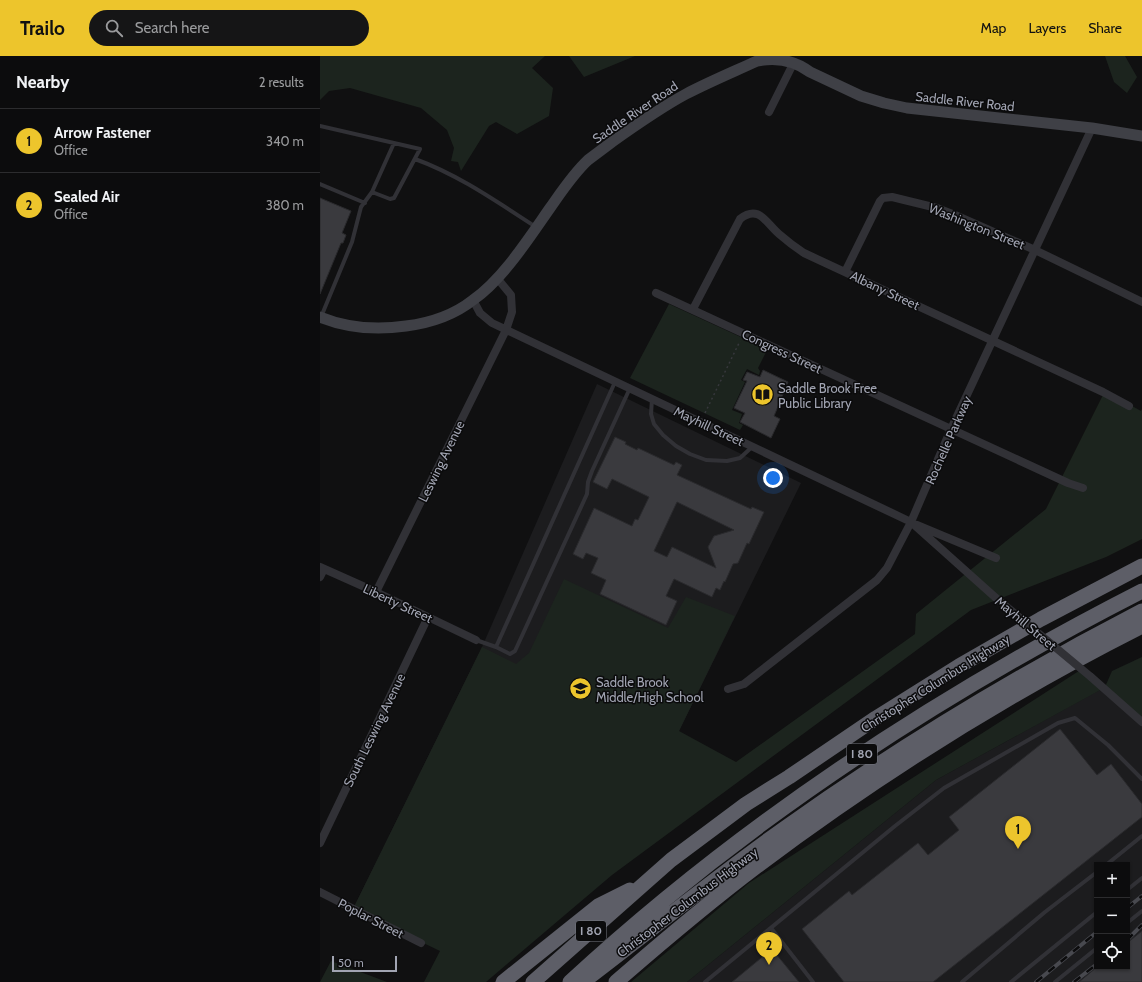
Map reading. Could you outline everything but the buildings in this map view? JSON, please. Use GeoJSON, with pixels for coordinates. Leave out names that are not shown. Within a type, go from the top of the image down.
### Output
{"type":"FeatureCollection","features":[{"type":"Feature","properties":{"kind":"highway","name":"Christopher Columbus Highway"},"geometry":{"type":"LineString","coordinates":[[533,982],[671,860],[746,804],[909,697],[1014,634],[1142,566]]}},
{"type":"Feature","properties":{"kind":"highway","name":"Christopher Columbus Highway"},"geometry":{"type":"LineString","coordinates":[[570,982],[604,950],[699,872],[780,811],[850,762],[915,719],[988,674],[1142,590]]}},
{"type":"Feature","properties":{"kind":"highway","name":"Christopher Columbus Highway"},"geometry":{"type":"LineString","coordinates":[[582,982],[784,828],[881,762],[1000,688],[1142,611]]}},
{"type":"Feature","properties":{"kind":"highway"},"geometry":{"type":"LineString","coordinates":[[616,982],[681,926],[756,867],[876,783],[975,719],[1140,628]]}},
{"type":"Feature","properties":{"kind":"highway"},"geometry":{"type":"LineString","coordinates":[[503,982],[598,906],[650,879]]}},
{"type":"Feature","properties":{"kind":"highway"},"geometry":{"type":"LineString","coordinates":[[621,982],[634,966]]}},
{"type":"Feature","properties":{"kind":"street","name":"Saddle River Road"},"geometry":{"type":"LineString","coordinates":[[321,317],[334,323],[355,327],[396,328],[432,321],[474,300],[497,278],[536,228],[567,183],[588,160],[663,107],[686,94],[757,61],[779,58],[794,62],[810,72],[861,96],[891,105],[930,112],[1092,128],[1142,136]]}},
{"type":"Feature","properties":{"kind":"street"},"geometry":{"type":"LineString","coordinates":[[769,112],[794,62]]}},
{"type":"Feature","properties":{"kind":"street","name":"Rochelle Parkway"},"geometry":{"type":"LineString","coordinates":[[728,689],[744,684],[876,580],[887,568],[911,522],[951,429],[1092,128]]}},
{"type":"Feature","properties":{"kind":"street","name":"Washington Street"},"geometry":{"type":"LineString","coordinates":[[845,272],[880,201],[883,198],[888,197],[937,208],[955,215],[1035,250],[1142,302]]}},
{"type":"Feature","properties":{"kind":"street","name":"Albany Street"},"geometry":{"type":"LineString","coordinates":[[693,309],[740,219],[750,214],[755,214],[761,216],[777,233],[804,253],[993,340],[1103,392],[1129,406]]}},
{"type":"Feature","properties":{"kind":"street"},"geometry":{"type":"LineString","coordinates":[[497,278],[511,295],[512,312],[506,330]]}},
{"type":"Feature","properties":{"kind":"street","name":"Congress Street"},"geometry":{"type":"LineString","coordinates":[[656,292],[1068,483],[1083,488]]}},
{"type":"Feature","properties":{"kind":"street","name":"Mayhill Street"},"geometry":{"type":"LineString","coordinates":[[474,300],[480,313],[492,323],[506,330],[911,522],[996,558]]}},
{"type":"Feature","properties":{"kind":"street","name":"Leswing Avenue"},"geometry":{"type":"LineString","coordinates":[[376,592],[506,330]]}},
{"type":"Feature","properties":{"kind":"street","name":"Mayhill Street"},"geometry":{"type":"LineString","coordinates":[[911,522],[996,598],[1091,677],[1142,722]]}},
{"type":"Feature","properties":{"kind":"street"},"geometry":{"type":"LineString","coordinates":[[320,577],[322,568]]}},
{"type":"Feature","properties":{"kind":"street","name":"Liberty Street"},"geometry":{"type":"LineString","coordinates":[[322,568],[476,640]]}},
{"type":"Feature","properties":{"kind":"street","name":"South Leswing Avenue"},"geometry":{"type":"LineString","coordinates":[[320,843],[428,617]]}},
{"type":"Feature","properties":{"kind":"street","name":"Poplar Street"},"geometry":{"type":"LineString","coordinates":[[320,892],[421,943]]}},
{"type":"Feature","properties":{"kind":"lane"},"geometry":{"type":"LineString","coordinates":[[320,126],[420,149],[394,198],[390,199],[372,192]]}},
{"type":"Feature","properties":{"kind":"lane"},"geometry":{"type":"LineString","coordinates":[[321,317],[352,242],[361,207],[372,192],[394,143]]}},
{"type":"Feature","properties":{"kind":"lane"},"geometry":{"type":"LineString","coordinates":[[416,159],[436,167],[471,186],[536,228]]}},
{"type":"Feature","properties":{"kind":"lane"},"geometry":{"type":"LineString","coordinates":[[320,184],[365,203]]}},
{"type":"Feature","properties":{"kind":"lane"},"geometry":{"type":"LineString","coordinates":[[496,647],[616,382]]}},
{"type":"Feature","properties":{"kind":"lane"},"geometry":{"type":"LineString","coordinates":[[476,640],[510,654],[515,651],[587,494],[588,482],[592,471],[630,388]]}},
{"type":"Feature","properties":{"kind":"lane"},"geometry":{"type":"LineString","coordinates":[[652,399],[651,414],[654,424],[663,435],[676,446],[690,454],[706,460],[727,461],[740,458],[752,446]]}},
{"type":"Feature","properties":{"kind":"lane"},"geometry":{"type":"LineString","coordinates":[[705,982],[895,826],[944,788],[1058,722],[1075,718],[1108,745],[1142,779]]}},
{"type":"Feature","properties":{"kind":"lane"},"geometry":{"type":"LineString","coordinates":[[1110,862],[1142,836]]}},
{"type":"Feature","properties":{"kind":"lane"},"geometry":{"type":"LineString","coordinates":[[962,982],[1045,912],[1094,874]]}},
{"type":"Feature","properties":{"kind":"lane"},"geometry":{"type":"LineString","coordinates":[[1130,888],[1142,878]]}},
{"type":"Feature","properties":{"kind":"lane"},"geometry":{"type":"LineString","coordinates":[[1130,921],[1142,911]]}},
{"type":"Feature","properties":{"kind":"lane"},"geometry":{"type":"LineString","coordinates":[[1011,982],[1094,914]]}},
{"type":"Feature","properties":{"kind":"lane"},"geometry":{"type":"LineString","coordinates":[[771,928],[814,982]]}},
{"type":"Feature","properties":{"kind":"lane"},"geometry":{"type":"LineString","coordinates":[[1056,982],[1094,950]]}},
{"type":"Feature","properties":{"kind":"path"},"geometry":{"type":"LineString","coordinates":[[705,413],[742,338]]}},
{"type":"Feature","properties":{"kind":"shaded area"},"geometry":{"type":"Polygon","coordinates":[[[320,56],[545,56],[532,68],[553,88],[549,116],[517,134],[496,122],[489,126],[461,171],[458,162],[451,161],[454,148],[447,130],[421,108],[350,88],[329,91],[320,100],[320,56]]]}},
{"type":"Feature","properties":{"kind":"shaded area"},"geometry":{"type":"Polygon","coordinates":[[[569,56],[635,56],[584,77],[569,56]]]}},
{"type":"Feature","properties":{"kind":"shaded area"},"geometry":{"type":"Polygon","coordinates":[[[1105,56],[1125,56],[1137,77],[1127,93],[1114,82],[1105,56]]]}},
{"type":"Feature","properties":{"kind":"shaded area"},"geometry":{"type":"Polygon","coordinates":[[[669,304],[769,350],[766,352],[758,368],[760,371],[759,375],[747,369],[741,380],[745,382],[732,410],[742,414],[739,423],[743,425],[740,430],[630,378],[669,304]]]}},
{"type":"Feature","properties":{"kind":"shaded area","name":"Saddle Brook Middle/High School"},"geometry":{"type":"Polygon","coordinates":[[[597,384],[801,483],[679,731],[353,909],[482,647],[597,384]]]}},
{"type":"Feature","properties":{"kind":"shaded area","name":"Saddle Brook Middle/High School"},"geometry":{"type":"Polygon","coordinates":[[[1105,391],[1141,411],[1142,409],[1142,539],[1106,557],[971,610],[612,875],[486,982],[424,982],[440,951],[353,909],[482,647],[516,664],[529,653],[564,579],[668,628],[686,597],[735,616],[679,731],[736,762],[915,634],[916,614],[1046,509],[1105,391]]]}},
{"type":"Feature","properties":{"kind":"shaded area"},"geometry":{"type":"Polygon","coordinates":[[[1142,657],[1142,721],[1104,688],[936,780],[687,982],[631,982],[749,883],[1082,669],[1105,687],[1112,671],[1142,657]]]}},
{"type":"Feature","properties":{"kind":"shaded area"},"geometry":{"type":"Polygon","coordinates":[[[1105,687],[1142,721],[1142,982],[687,982],[936,780],[1105,687]]]}},
{"type":"Feature","properties":{"kind":"shaded area"},"geometry":{"type":"Polygon","coordinates":[[[331,961],[387,982],[320,982],[331,961]]]}},
{"type":"Feature","properties":{"kind":"railway"},"geometry":{"type":"LineString","coordinates":[[1130,906],[1142,896]]}},
{"type":"Feature","properties":{"kind":"railway"},"geometry":{"type":"LineString","coordinates":[[1130,937],[1142,925]]}},
{"type":"Feature","properties":{"kind":"railway"},"geometry":{"type":"LineString","coordinates":[[1036,982],[1095,934]]}},
{"type":"Feature","properties":{"kind":"railway"},"geometry":{"type":"LineString","coordinates":[[1074,982],[1094,966]]}},
{"type":"Feature","properties":{"kind":"place","name":"Saddle Brook Free Public Library"},"geometry":{"type":"Point","coordinates":[762,395]}},
{"type":"Feature","properties":{"kind":"place","name":"Saddle Brook Middle/High School"},"geometry":{"type":"Point","coordinates":[581,689]}},
{"type":"Feature","properties":{"kind":"place","name":"Arrow Fastener"},"geometry":{"type":"Point","coordinates":[1018,849]}},
{"type":"Feature","properties":{"kind":"place","name":"Sealed Air"},"geometry":{"type":"Point","coordinates":[769,965]}}]}
